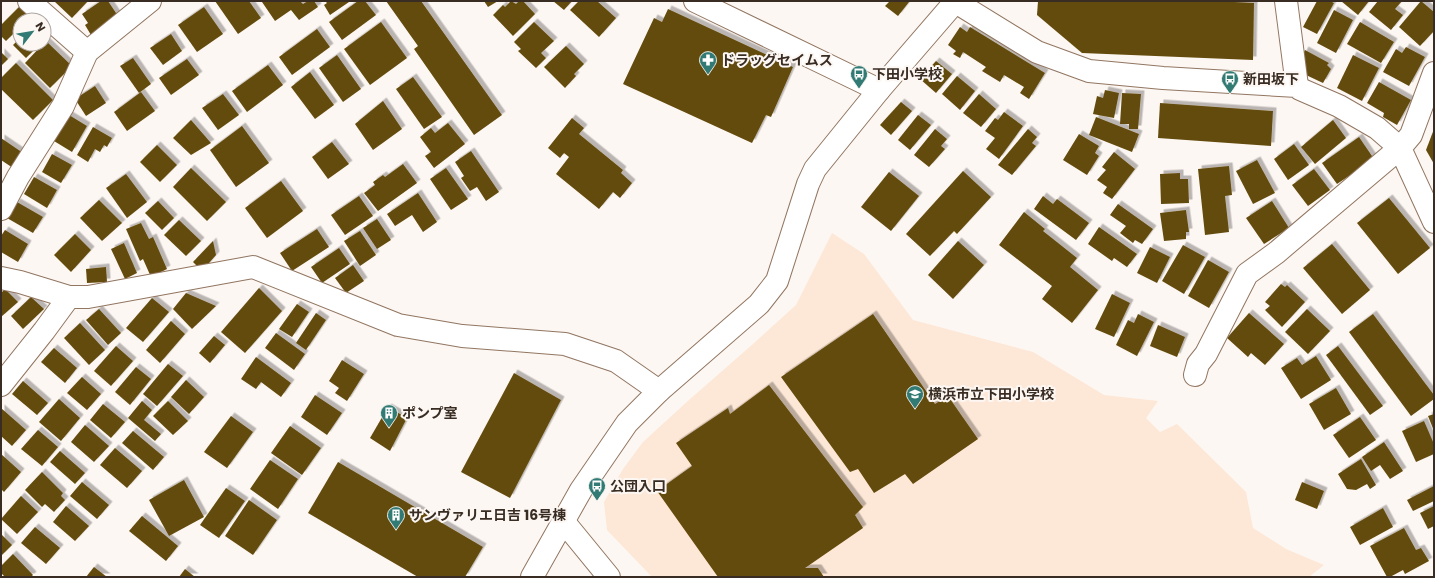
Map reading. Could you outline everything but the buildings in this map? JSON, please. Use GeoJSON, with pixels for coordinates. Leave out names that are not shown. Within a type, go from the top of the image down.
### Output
{"type":"FeatureCollection","features":[{"type":"Feature","properties":{"kind":"street"},"geometry":{"type":"LineString","coordinates":[[30,1],[87,52]]}},
{"type":"Feature","properties":{"kind":"street"},"geometry":{"type":"LineString","coordinates":[[1,209],[18,177],[63,106],[87,52],[150,1]]}},
{"type":"Feature","properties":{"kind":"street"},"geometry":{"type":"LineString","coordinates":[[695,1],[879,90]]}},
{"type":"Feature","properties":{"kind":"street"},"geometry":{"type":"LineString","coordinates":[[1286,1],[1297,86]]}},
{"type":"Feature","properties":{"kind":"street"},"geometry":{"type":"LineString","coordinates":[[532,577],[581,490],[627,423],[659,391],[759,304],[777,281],[808,184],[815,169],[879,90],[954,2],[1037,52],[1089,71],[1163,78],[1297,86],[1300,89],[1339,106],[1377,128],[1400,148],[1434,222]]}},
{"type":"Feature","properties":{"kind":"street"},"geometry":{"type":"LineString","coordinates":[[1194,375],[1198,364],[1206,354],[1247,274],[1276,254],[1400,148],[1411,136],[1434,73]]}},
{"type":"Feature","properties":{"kind":"street"},"geometry":{"type":"LineString","coordinates":[[1,278],[20,282],[69,297],[88,298],[253,267],[398,325],[462,336],[565,344],[616,361],[659,391]]}},
{"type":"Feature","properties":{"kind":"street"},"geometry":{"type":"LineString","coordinates":[[1,385],[69,297]]}},
{"type":"Feature","properties":{"kind":"street"},"geometry":{"type":"LineString","coordinates":[[564,522],[609,577]]}},
{"type":"Feature","properties":{"kind":"shaded area","name":"横浜市立下田小学校"},"geometry":{"type":"Polygon","coordinates":[[[832,233],[864,254],[913,320],[1033,352],[1104,395],[1158,401],[1146,418],[1160,432],[1177,424],[1246,492],[1253,528],[1286,549],[1324,565],[1309,577],[652,577],[607,530],[604,502],[623,469],[643,442],[796,305],[832,233]]]}},
{"type":"Feature","properties":{"kind":"place","name":"ドラッグセイムス"},"geometry":{"type":"Point","coordinates":[708,75]}},
{"type":"Feature","properties":{"kind":"place","name":"下田小学校"},"geometry":{"type":"Point","coordinates":[859,89]}},
{"type":"Feature","properties":{"kind":"place","name":"新田坂下"},"geometry":{"type":"Point","coordinates":[1230,94]}},
{"type":"Feature","properties":{"kind":"place","name":"横浜市立下田小学校"},"geometry":{"type":"Point","coordinates":[915,409]}},
{"type":"Feature","properties":{"kind":"place","name":"ポンプ室"},"geometry":{"type":"Point","coordinates":[389,428]}},
{"type":"Feature","properties":{"kind":"place","name":"公団入口"},"geometry":{"type":"Point","coordinates":[597,501]}},
{"type":"Feature","properties":{"kind":"place","name":"サンヴァリエ日吉 16号棟"},"geometry":{"type":"Point","coordinates":[396,530]}}]}
